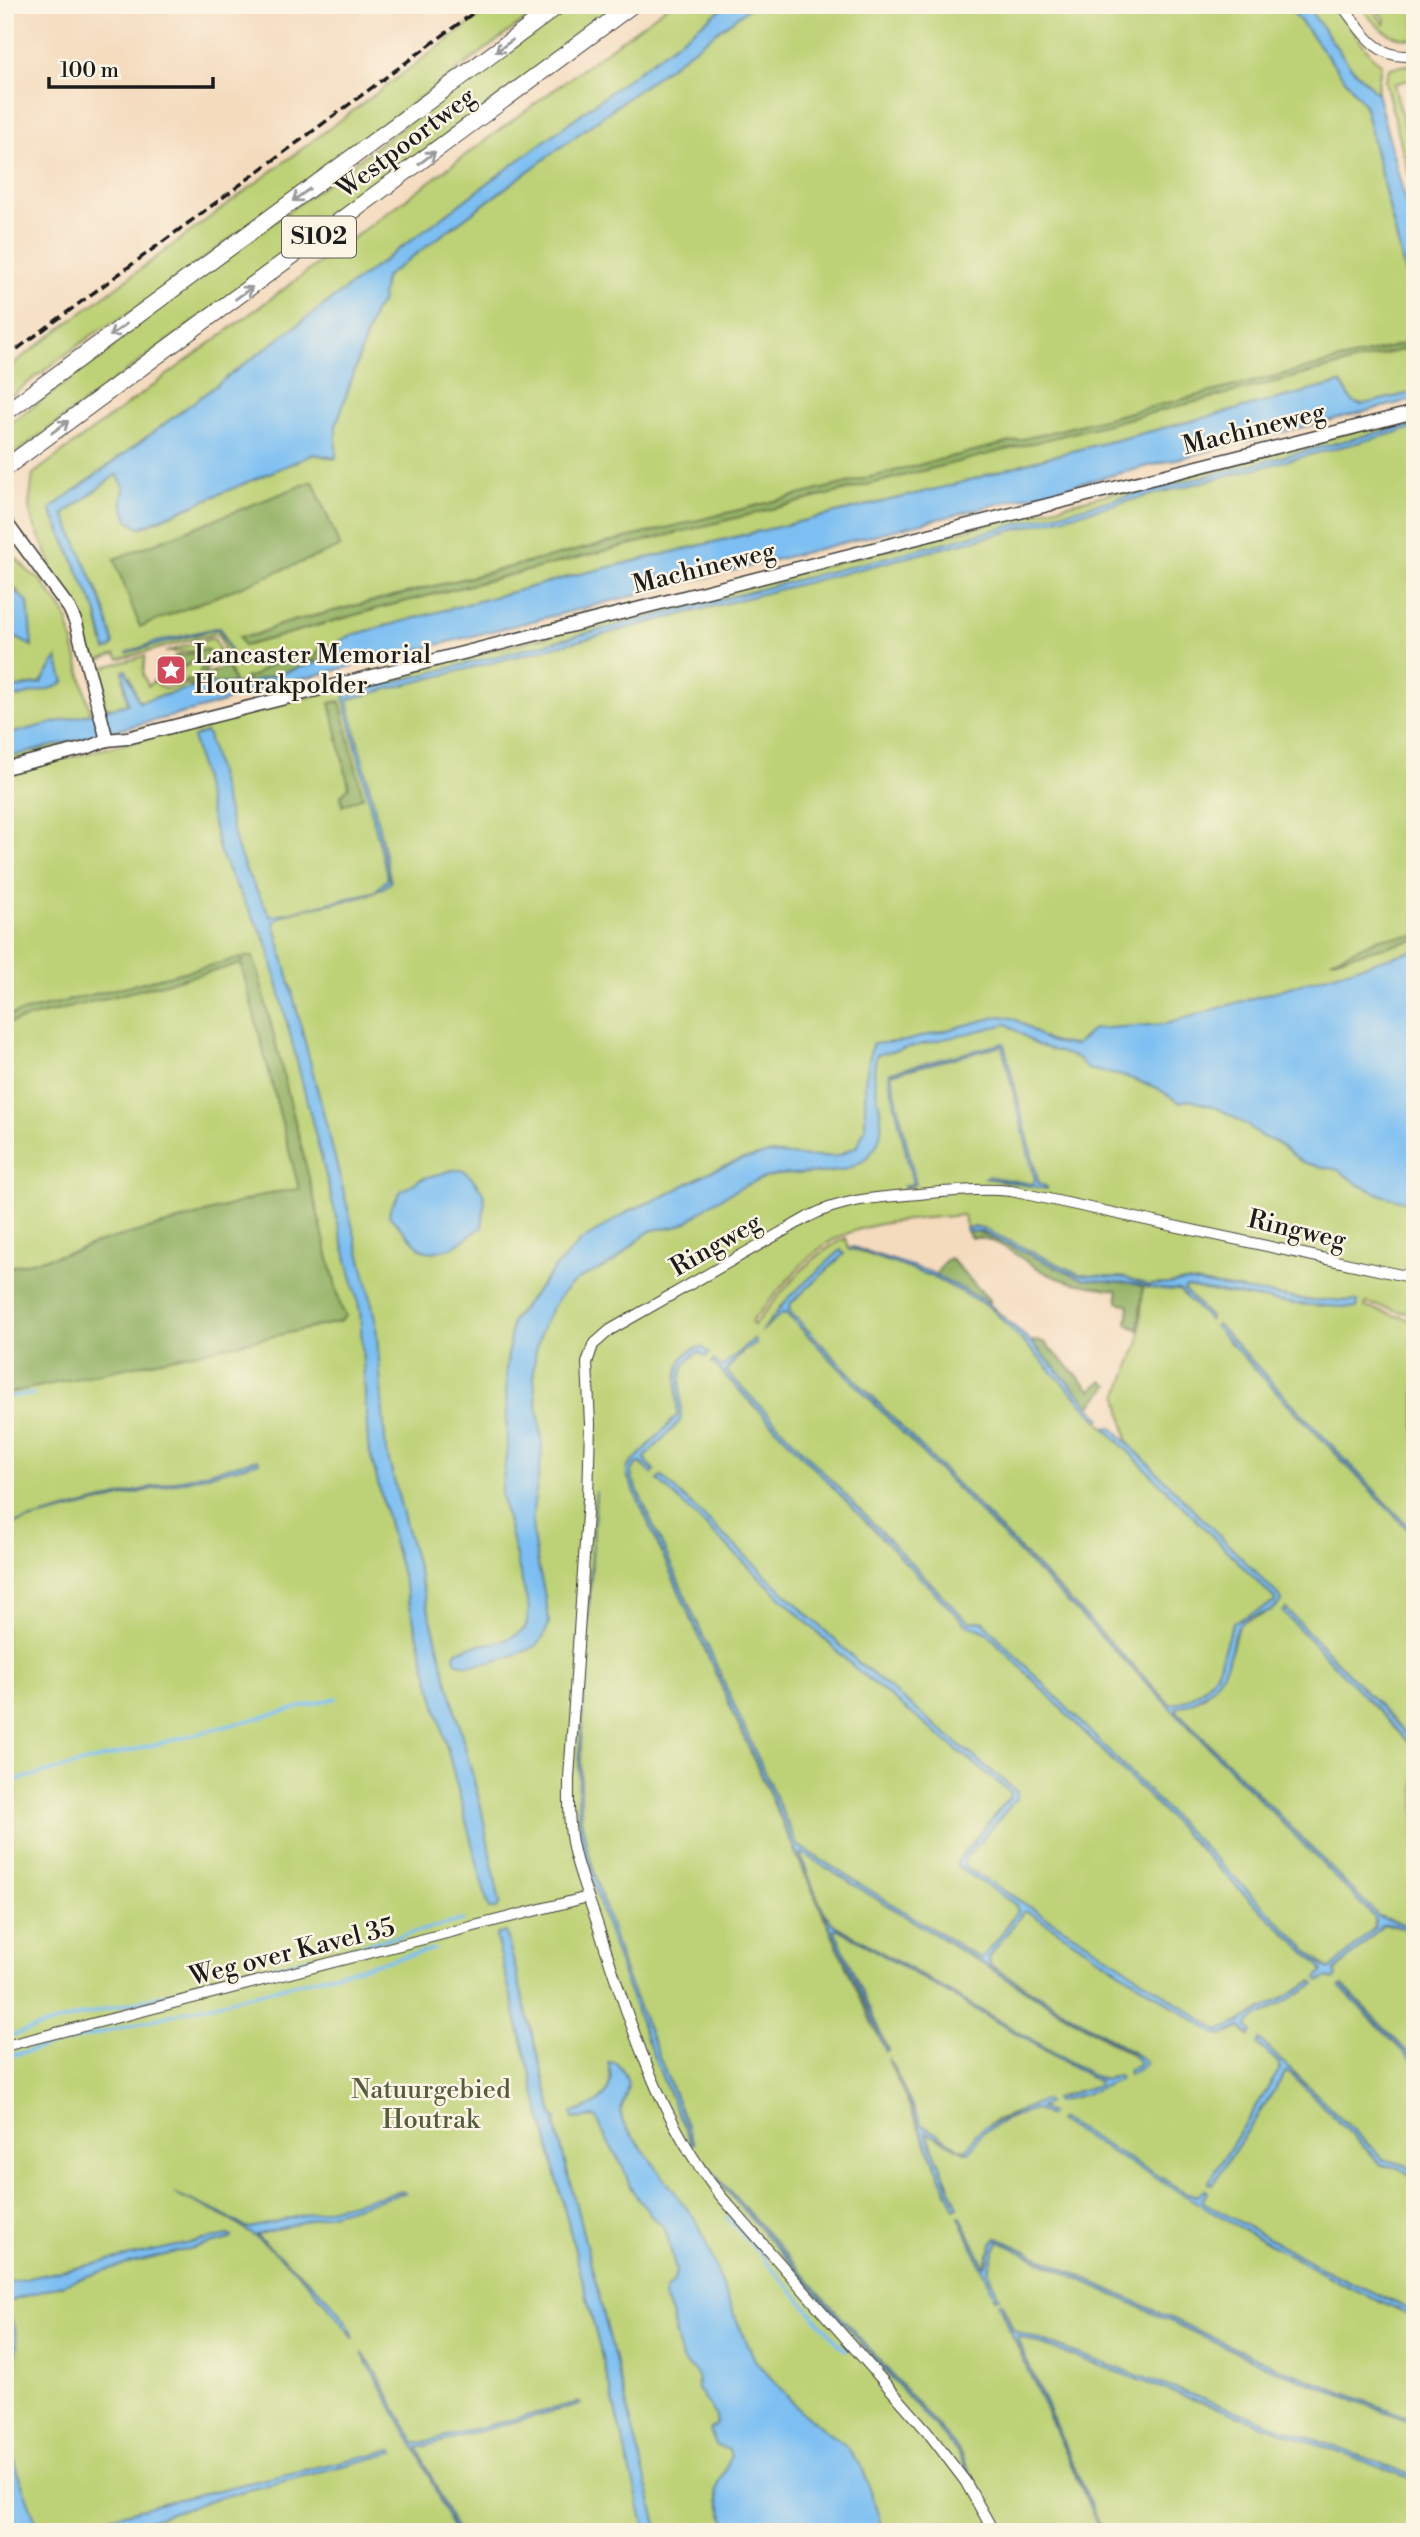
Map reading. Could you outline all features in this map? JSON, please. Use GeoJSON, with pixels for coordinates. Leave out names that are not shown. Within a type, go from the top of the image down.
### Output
{"type":"FeatureCollection","features":[{"type":"Feature","properties":{"kind":"main road","name":"Westpoortweg"},"geometry":{"type":"LineString","coordinates":[[5,413],[559,5]]}},
{"type":"Feature","properties":{"kind":"main road","name":"Westpoortweg"},"geometry":{"type":"LineString","coordinates":[[5,468],[632,5]]}},
{"type":"Feature","properties":{"kind":"street"},"geometry":{"type":"LineString","coordinates":[[1342,5],[1376,47],[1388,54],[1415,55]]}},
{"type":"Feature","properties":{"kind":"street","name":"Machineweg"},"geometry":{"type":"LineString","coordinates":[[5,768],[86,748],[106,736],[127,738],[1415,412]]}},
{"type":"Feature","properties":{"kind":"street"},"geometry":{"type":"LineString","coordinates":[[5,521],[69,608],[76,622],[106,736]]}},
{"type":"Feature","properties":{"kind":"street","name":"Ringweg"},"geometry":{"type":"LineString","coordinates":[[994,2532],[959,2473],[928,2431],[720,2195],[691,2157],[668,2112],[623,2001],[572,1843],[569,1794],[588,1499],[590,1424],[587,1363],[593,1345],[604,1333],[828,1207],[862,1199],[968,1190],[1001,1190],[1034,1195],[1415,1278]]}},
{"type":"Feature","properties":{"kind":"street","name":"Weg over Kavel 35"},"geometry":{"type":"LineString","coordinates":[[5,2046],[588,1897]]}},
{"type":"Feature","properties":{"kind":"green space"},"geometry":{"type":"Polygon","coordinates":[[[495,5],[545,5],[133,311],[92,335],[5,400],[5,370],[495,5]]]}},
{"type":"Feature","properties":{"kind":"green space"},"geometry":{"type":"Polygon","coordinates":[[[568,5],[624,5],[5,461],[5,427],[106,353],[140,321],[568,5]]]}},
{"type":"Feature","properties":{"kind":"green space"},"geometry":{"type":"Polygon","coordinates":[[[669,5],[729,5],[50,509],[96,610],[103,643],[104,607],[64,514],[117,474],[124,487],[122,502],[128,519],[139,528],[314,454],[334,459],[336,426],[374,312],[381,303],[385,277],[753,5],[1288,5],[1364,104],[1415,314],[1415,392],[1360,405],[1353,402],[1341,383],[1037,460],[953,485],[572,576],[352,635],[333,658],[246,678],[248,683],[234,683],[218,633],[119,659],[115,654],[95,662],[91,660],[78,612],[53,579],[50,561],[32,520],[29,507],[33,474],[669,5]],[[1408,343],[282,624],[255,635],[239,637],[244,646],[387,606],[1408,348],[1408,343]]]}},
{"type":"Feature","properties":{"kind":"green space"},"geometry":{"type":"Polygon","coordinates":[[[1306,5],[1333,5],[1381,64],[1377,93],[1350,66],[1306,5]]]}},
{"type":"Feature","properties":{"kind":"green space"},"geometry":{"type":"Polygon","coordinates":[[[1360,5],[1370,5],[1384,24],[1385,19],[1374,5],[1415,5],[1415,39],[1397,37],[1383,30],[1360,5]]]}},
{"type":"Feature","properties":{"kind":"green space"},"geometry":{"type":"Polygon","coordinates":[[[1415,64],[1415,78],[1394,84],[1415,168],[1415,199],[1385,81],[1389,68],[1415,64]]]}},
{"type":"Feature","properties":{"kind":"green space"},"geometry":{"type":"Polygon","coordinates":[[[1408,343],[1409,348],[387,606],[244,646],[239,637],[255,635],[282,624],[1408,343]]]}},
{"type":"Feature","properties":{"kind":"green space","name":"Natuurgebied Houtrak"},"geometry":{"type":"Polygon","coordinates":[[[1415,416],[1415,1315],[1366,1303],[1365,1307],[1415,1321],[1415,1533],[1218,1325],[1215,1327],[1415,1537],[1415,1743],[1286,1609],[1286,1614],[1415,1749],[1415,1928],[1378,1916],[1176,1710],[1203,1697],[1214,1685],[1231,1652],[1238,1626],[1243,1621],[1262,1615],[1281,1601],[1128,1443],[1118,1396],[1139,1341],[1143,1287],[1179,1290],[1209,1320],[1210,1317],[1183,1290],[1186,1287],[1295,1304],[1356,1307],[1358,1301],[1307,1300],[1186,1281],[1148,1285],[1127,1278],[1079,1274],[984,1229],[966,1228],[964,1215],[890,1222],[837,1238],[803,1264],[751,1322],[754,1325],[785,1288],[819,1254],[846,1238],[849,1250],[931,1276],[990,1307],[1105,1428],[1275,1599],[1275,1603],[1234,1622],[1217,1672],[1211,1680],[1191,1697],[1171,1705],[789,1311],[790,1304],[844,1254],[841,1251],[779,1308],[779,1315],[782,1312],[787,1314],[1373,1916],[1376,1921],[1374,1927],[1349,1954],[1329,1969],[1214,1859],[982,1621],[970,1622],[962,1616],[726,1371],[742,1352],[756,1344],[754,1340],[722,1367],[712,1362],[963,1622],[986,1632],[1237,1887],[1318,1964],[1322,1974],[1327,1977],[1335,1975],[1383,1925],[1400,1927],[1415,1937],[1415,2060],[1343,1985],[1340,1987],[1415,2064],[1415,2173],[1405,2165],[1383,2159],[1291,2069],[1257,2044],[1279,2063],[1280,2069],[1208,2183],[1212,2185],[1286,2072],[1290,2073],[1382,2165],[1400,2168],[1415,2179],[1415,2312],[1333,2274],[1205,2203],[1202,2201],[1207,2192],[1204,2190],[1196,2196],[1185,2192],[1058,2121],[1341,2283],[1415,2317],[1415,2420],[1274,2366],[998,2238],[993,2241],[984,2266],[959,2217],[995,2298],[998,2297],[988,2272],[998,2241],[1268,2367],[1415,2423],[1415,2476],[1018,2332],[1013,2329],[1001,2302],[998,2304],[1101,2532],[5,2532],[5,774],[1415,416]],[[696,1348],[679,1368],[677,1416],[631,1464],[627,1475],[874,2029],[888,2050],[834,1929],[1099,2082],[1099,2085],[1055,2098],[1086,2094],[1117,2075],[1104,2080],[1094,2076],[833,1924],[815,1892],[801,1857],[802,1853],[1139,2060],[1140,2063],[1128,2071],[1146,2063],[1131,2051],[990,1965],[989,1957],[1023,1912],[1026,1911],[1051,1926],[1222,2036],[1240,2027],[1249,2035],[1247,2024],[1315,1984],[1312,1981],[1219,2031],[1102,1952],[964,1866],[964,1860],[1017,1792],[860,1664],[661,1476],[658,1480],[858,1671],[1010,1792],[1010,1796],[957,1862],[957,1866],[1016,1905],[1018,1909],[981,1959],[797,1845],[632,1478],[631,1472],[640,1463],[652,1473],[654,1470],[645,1457],[680,1421],[680,1383],[684,1365],[698,1352],[706,1357],[709,1354],[696,1348]],[[888,2060],[955,2208],[958,2207],[926,2132],[966,2153],[972,2149],[982,2132],[1001,2121],[1034,2109],[1049,2116],[1039,2108],[1047,2103],[1045,2100],[994,2121],[976,2134],[967,2150],[961,2149],[921,2124],[888,2060]]]}},
{"type":"Feature","properties":{"kind":"green space"},"geometry":{"type":"Polygon","coordinates":[[[313,481],[340,547],[140,627],[114,559],[313,481]]]}},
{"type":"Feature","properties":{"kind":"green space"},"geometry":{"type":"Polygon","coordinates":[[[5,546],[29,572],[39,578],[66,615],[97,739],[5,764],[5,700],[55,687],[64,682],[56,659],[41,683],[5,690],[5,639],[15,637],[32,645],[18,591],[5,583],[5,546]]]}},
{"type":"Feature","properties":{"kind":"green space"},"geometry":{"type":"Polygon","coordinates":[[[214,638],[221,654],[214,657],[201,651],[165,652],[214,638]]]}},
{"type":"Feature","properties":{"kind":"green space"},"geometry":{"type":"Polygon","coordinates":[[[323,643],[332,648],[333,658],[248,683],[245,678],[276,663],[313,661],[323,643]]]}},
{"type":"Feature","properties":{"kind":"green space"},"geometry":{"type":"Polygon","coordinates":[[[206,649],[213,656],[204,675],[228,666],[234,683],[194,687],[185,682],[187,679],[194,682],[203,667],[202,662],[191,663],[180,669],[174,660],[175,656],[206,649]]]}},
{"type":"Feature","properties":{"kind":"green space"},"geometry":{"type":"Polygon","coordinates":[[[145,656],[143,674],[148,686],[154,681],[165,688],[188,684],[194,687],[138,702],[130,676],[123,679],[128,704],[115,708],[105,707],[101,668],[145,656]]]}},
{"type":"Feature","properties":{"kind":"green space"},"geometry":{"type":"Polygon","coordinates":[[[202,662],[203,667],[194,682],[187,679],[185,682],[171,685],[159,678],[165,674],[173,678],[178,675],[180,669],[191,663],[202,662]]]}},
{"type":"Feature","properties":{"kind":"green space"},"geometry":{"type":"Polygon","coordinates":[[[340,701],[363,797],[342,806],[341,795],[349,787],[330,703],[340,701]]]}},
{"type":"Feature","properties":{"kind":"green space"},"geometry":{"type":"Polygon","coordinates":[[[1415,936],[1415,940],[1331,960],[1380,938],[1415,936]]]}},
{"type":"Feature","properties":{"kind":"green space"},"geometry":{"type":"Polygon","coordinates":[[[245,956],[253,957],[258,972],[341,1307],[346,1316],[339,1322],[5,1394],[5,1268],[73,1252],[99,1242],[270,1193],[299,1189],[241,964],[5,1024],[5,1016],[241,958],[242,962],[245,956]]]}},
{"type":"Feature","properties":{"kind":"green space"},"geometry":{"type":"Polygon","coordinates":[[[974,1230],[1083,1279],[1131,1283],[1143,1287],[1138,1330],[1127,1324],[1129,1305],[1118,1302],[1117,1290],[1073,1283],[1048,1274],[1001,1245],[981,1238],[971,1238],[967,1231],[974,1230]]]}},
{"type":"Feature","properties":{"kind":"green space"},"geometry":{"type":"Polygon","coordinates":[[[950,1258],[990,1301],[987,1302],[935,1275],[950,1258]]]}},
{"type":"Feature","properties":{"kind":"green space"},"geometry":{"type":"Polygon","coordinates":[[[1030,1341],[1044,1342],[1091,1390],[1102,1381],[1109,1386],[1090,1406],[1030,1341]]]}},
{"type":"Feature","properties":{"kind":"green space"},"geometry":{"type":"Polygon","coordinates":[[[1018,2336],[1415,2480],[1415,2532],[1103,2532],[1018,2336]]]}},
{"type":"Feature","properties":{"kind":"water"},"geometry":{"type":"Polygon","coordinates":[[[727,5],[753,5],[385,277],[381,303],[374,312],[336,426],[336,458],[314,454],[139,528],[128,520],[122,502],[124,487],[117,474],[64,514],[104,607],[114,644],[106,650],[96,610],[50,509],[727,5]]]}},
{"type":"Feature","properties":{"kind":"water"},"geometry":{"type":"Polygon","coordinates":[[[1288,5],[1306,5],[1350,66],[1377,93],[1415,239],[1415,314],[1364,104],[1288,5]]]}},
{"type":"Feature","properties":{"kind":"water"},"geometry":{"type":"Polygon","coordinates":[[[1341,383],[1353,402],[1360,405],[1415,392],[1415,399],[238,695],[200,709],[5,758],[5,735],[128,704],[123,671],[126,670],[139,702],[206,684],[248,683],[333,658],[338,643],[352,635],[572,576],[953,485],[1037,460],[1341,383]]]}},
{"type":"Feature","properties":{"kind":"water"},"geometry":{"type":"Polygon","coordinates":[[[1415,423],[1415,428],[349,699],[391,882],[378,891],[364,896],[309,908],[375,891],[388,879],[345,703],[347,694],[1415,423]]]}},
{"type":"Feature","properties":{"kind":"water"},"geometry":{"type":"Polygon","coordinates":[[[5,583],[28,602],[32,646],[15,637],[5,639],[5,583]]]}},
{"type":"Feature","properties":{"kind":"water"},"geometry":{"type":"Polygon","coordinates":[[[215,628],[222,631],[237,668],[217,629],[126,653],[156,642],[215,628]]]}},
{"type":"Feature","properties":{"kind":"water"},"geometry":{"type":"Polygon","coordinates":[[[57,658],[64,682],[56,687],[5,700],[5,690],[41,683],[57,658]]]}},
{"type":"Feature","properties":{"kind":"water"},"geometry":{"type":"Polygon","coordinates":[[[206,732],[208,735],[237,847],[246,871],[271,917],[298,910],[274,922],[369,1290],[376,1324],[386,1450],[481,1807],[500,1903],[497,1909],[489,1909],[368,1445],[360,1311],[267,943],[219,850],[193,737],[206,732]]]}},
{"type":"Feature","properties":{"kind":"water"},"geometry":{"type":"Polygon","coordinates":[[[1415,950],[1415,1204],[1384,1196],[1361,1186],[1338,1170],[1303,1163],[1276,1142],[1262,1137],[1249,1126],[1217,1108],[1190,1100],[1179,1102],[1157,1088],[1127,1077],[1087,1069],[1078,1058],[1037,1045],[1007,1024],[877,1055],[874,1066],[881,1114],[880,1137],[866,1159],[842,1170],[772,1176],[742,1187],[714,1202],[684,1224],[653,1230],[612,1263],[579,1279],[561,1295],[542,1329],[534,1365],[542,1444],[533,1511],[533,1533],[548,1610],[547,1628],[539,1643],[520,1653],[472,1665],[456,1662],[454,1656],[457,1651],[502,1641],[526,1627],[529,1610],[501,1495],[507,1449],[506,1370],[512,1321],[580,1242],[629,1211],[709,1172],[741,1160],[770,1153],[809,1157],[838,1156],[857,1146],[865,1129],[865,1081],[872,1044],[905,1041],[1000,1016],[1020,1022],[1050,1041],[1076,1045],[1093,1029],[1165,1024],[1415,950]]]}},
{"type":"Feature","properties":{"kind":"water"},"geometry":{"type":"Polygon","coordinates":[[[1004,1043],[1039,1183],[1047,1189],[985,1178],[987,1176],[1033,1184],[1035,1180],[1002,1046],[891,1074],[916,1184],[904,1188],[912,1184],[912,1180],[889,1078],[890,1072],[1004,1043]]]}},
{"type":"Feature","properties":{"kind":"water"},"geometry":{"type":"Polygon","coordinates":[[[453,1170],[464,1170],[482,1190],[485,1200],[482,1227],[452,1248],[432,1252],[422,1250],[389,1216],[390,1209],[401,1191],[421,1179],[453,1170]]]}},
{"type":"Feature","properties":{"kind":"water"},"geometry":{"type":"Polygon","coordinates":[[[966,1228],[984,1229],[1079,1274],[1127,1278],[1148,1285],[1186,1281],[1307,1300],[1358,1301],[1357,1308],[1295,1304],[1186,1287],[1184,1290],[1210,1317],[1209,1320],[1179,1290],[1083,1279],[982,1232],[967,1231],[966,1228]]]}},
{"type":"Feature","properties":{"kind":"water"},"geometry":{"type":"Polygon","coordinates":[[[853,1247],[930,1272],[987,1302],[1030,1341],[1101,1418],[1098,1420],[990,1307],[931,1276],[853,1249],[849,1250],[853,1247]]]}},
{"type":"Feature","properties":{"kind":"water"},"geometry":{"type":"Polygon","coordinates":[[[841,1250],[844,1254],[790,1304],[789,1311],[1170,1704],[1191,1697],[1211,1681],[1234,1622],[1274,1603],[1275,1599],[1105,1428],[1112,1427],[1279,1596],[1281,1601],[1272,1610],[1249,1618],[1239,1625],[1234,1634],[1228,1662],[1212,1687],[1197,1700],[1176,1710],[1378,1916],[1415,1928],[1415,1937],[1400,1927],[1383,1925],[1335,1971],[1337,1977],[1333,1980],[1327,1977],[1319,1981],[1317,1978],[1323,1971],[1318,1964],[1237,1887],[986,1632],[963,1622],[712,1362],[714,1360],[722,1367],[754,1339],[756,1344],[742,1352],[726,1371],[962,1616],[970,1622],[982,1621],[1183,1827],[1324,1966],[1332,1968],[1374,1928],[1376,1921],[1373,1916],[787,1314],[782,1313],[761,1332],[789,1297],[841,1250]]]}},
{"type":"Feature","properties":{"kind":"water"},"geometry":{"type":"Polygon","coordinates":[[[1217,1324],[1415,1533],[1415,1537],[1215,1327],[1217,1324]]]}},
{"type":"Feature","properties":{"kind":"water"},"geometry":{"type":"Polygon","coordinates":[[[702,1347],[709,1353],[706,1357],[699,1352],[690,1358],[682,1373],[680,1421],[645,1457],[654,1470],[652,1474],[641,1463],[631,1472],[632,1478],[797,1845],[981,1959],[1018,1910],[1016,1905],[957,1866],[957,1862],[1010,1797],[1010,1792],[858,1671],[658,1480],[661,1476],[860,1664],[1017,1792],[1017,1798],[964,1860],[964,1866],[1102,1952],[1219,2031],[1313,1981],[1315,1984],[1251,2021],[1247,2025],[1252,2032],[1250,2035],[1240,2027],[1222,2036],[1051,1926],[1026,1911],[1023,1912],[989,1957],[990,1965],[1146,2061],[1129,2075],[1128,2071],[1140,2063],[1131,2054],[802,1853],[801,1857],[815,1892],[833,1924],[1094,2076],[1104,2080],[1118,2075],[1120,2079],[1086,2094],[1056,2102],[1054,2099],[1098,2085],[1099,2082],[834,1929],[888,2051],[886,2052],[627,1475],[631,1464],[677,1416],[680,1365],[691,1350],[702,1347]]]}},
{"type":"Feature","properties":{"kind":"water"},"geometry":{"type":"Polygon","coordinates":[[[258,1459],[259,1462],[253,1464],[5,1526],[258,1459]]]}},
{"type":"Feature","properties":{"kind":"water"},"geometry":{"type":"Polygon","coordinates":[[[596,1491],[581,1746],[581,1818],[587,1848],[624,1970],[694,2143],[692,2144],[629,1993],[580,1837],[579,1756],[596,1491]]]}},
{"type":"Feature","properties":{"kind":"water"},"geometry":{"type":"Polygon","coordinates":[[[1286,1609],[1415,1743],[1415,1749],[1283,1612],[1286,1609]]]}},
{"type":"Feature","properties":{"kind":"water"},"geometry":{"type":"Polygon","coordinates":[[[506,1932],[554,2118],[557,2119],[555,2123],[659,2532],[646,2532],[496,1937],[497,1934],[506,1932]]]}},
{"type":"Feature","properties":{"kind":"water"},"geometry":{"type":"Polygon","coordinates":[[[1342,1985],[1415,2060],[1415,2064],[1340,1987],[1342,1985]]]}},
{"type":"Feature","properties":{"kind":"water"},"geometry":{"type":"Polygon","coordinates":[[[1259,2039],[1383,2159],[1405,2165],[1415,2173],[1415,2179],[1400,2168],[1382,2165],[1286,2072],[1212,2185],[1208,2183],[1280,2069],[1279,2063],[1257,2044],[1259,2039]]]}},
{"type":"Feature","properties":{"kind":"water"},"geometry":{"type":"Polygon","coordinates":[[[889,2058],[921,2124],[961,2149],[967,2150],[976,2134],[984,2127],[1045,2100],[1048,2103],[1040,2108],[1051,2113],[1049,2116],[1034,2109],[1007,2119],[983,2132],[969,2153],[926,2132],[958,2207],[955,2209],[889,2058]]]}},
{"type":"Feature","properties":{"kind":"water"},"geometry":{"type":"Polygon","coordinates":[[[608,2062],[616,2063],[627,2080],[628,2087],[621,2114],[623,2123],[698,2223],[755,2360],[801,2412],[847,2447],[863,2470],[878,2511],[882,2532],[731,2532],[726,2525],[716,2490],[731,2457],[729,2450],[717,2446],[709,2430],[716,2424],[716,2415],[698,2389],[697,2374],[682,2360],[664,2297],[666,2289],[674,2281],[676,2271],[667,2235],[663,2226],[652,2217],[630,2187],[623,2167],[597,2118],[573,2119],[572,2113],[593,2105],[605,2095],[610,2081],[608,2062]]]}},
{"type":"Feature","properties":{"kind":"water"},"geometry":{"type":"Polygon","coordinates":[[[1060,2118],[1185,2192],[1196,2196],[1204,2189],[1207,2192],[1202,2201],[1205,2203],[1333,2274],[1415,2312],[1415,2317],[1341,2283],[1242,2229],[1058,2121],[1060,2118]]]}},
{"type":"Feature","properties":{"kind":"water"},"geometry":{"type":"Polygon","coordinates":[[[706,2164],[957,2448],[1005,2532],[1002,2532],[958,2453],[714,2177],[706,2164]]]}},
{"type":"Feature","properties":{"kind":"water"},"geometry":{"type":"Polygon","coordinates":[[[402,2191],[405,2193],[256,2235],[327,2298],[349,2326],[354,2339],[310,2286],[276,2253],[239,2226],[174,2193],[220,2213],[247,2228],[250,2228],[402,2191]]]}},
{"type":"Feature","properties":{"kind":"water"},"geometry":{"type":"Polygon","coordinates":[[[959,2217],[984,2266],[993,2241],[998,2238],[1274,2366],[1415,2420],[1415,2423],[1268,2367],[998,2241],[988,2272],[999,2297],[995,2298],[959,2217]]]}},
{"type":"Feature","properties":{"kind":"water"},"geometry":{"type":"Polygon","coordinates":[[[228,2235],[232,2237],[230,2239],[116,2267],[5,2303],[5,2283],[228,2235]]]}},
{"type":"Feature","properties":{"kind":"water"},"geometry":{"type":"Polygon","coordinates":[[[1001,2302],[1013,2329],[1018,2332],[1415,2476],[1415,2480],[1018,2336],[1101,2532],[998,2303],[1001,2302]]]}},
{"type":"Feature","properties":{"kind":"water"},"geometry":{"type":"Polygon","coordinates":[[[5,2308],[15,2328],[17,2345],[8,2418],[15,2466],[40,2532],[5,2532],[5,2308]]]}},
{"type":"Feature","properties":{"kind":"water"},"geometry":{"type":"Polygon","coordinates":[[[362,2353],[370,2362],[416,2444],[579,2402],[581,2404],[418,2448],[457,2532],[454,2532],[421,2459],[362,2353]]]}},
{"type":"Feature","properties":{"kind":"water"},"geometry":{"type":"Polygon","coordinates":[[[392,2450],[394,2453],[221,2497],[112,2532],[54,2532],[170,2501],[392,2450]]]}},
{"type":"Feature","properties":{"kind":"waterway"},"geometry":{"type":"LineString","coordinates":[[5,1397],[34,1394]]}},
{"type":"Feature","properties":{"kind":"waterway"},"geometry":{"type":"LineString","coordinates":[[5,1783],[336,1698]]}},
{"type":"Feature","properties":{"kind":"waterway"},"geometry":{"type":"LineString","coordinates":[[5,2037],[463,1920]]}},
{"type":"Feature","properties":{"kind":"waterway"},"geometry":{"type":"LineString","coordinates":[[5,2057],[434,1949]]}},
{"type":"Feature","properties":{"kind":"waterway"},"geometry":{"type":"LineString","coordinates":[[727,2217],[845,2351]]}},
{"type":"Feature","properties":{"kind":"railway"},"geometry":{"type":"LineString","coordinates":[[5,358],[484,5]]}},
{"type":"Feature","properties":{"kind":"place","name":"Lancaster Memorial Houtrakpolder"},"geometry":{"type":"Point","coordinates":[171,670]}}]}
